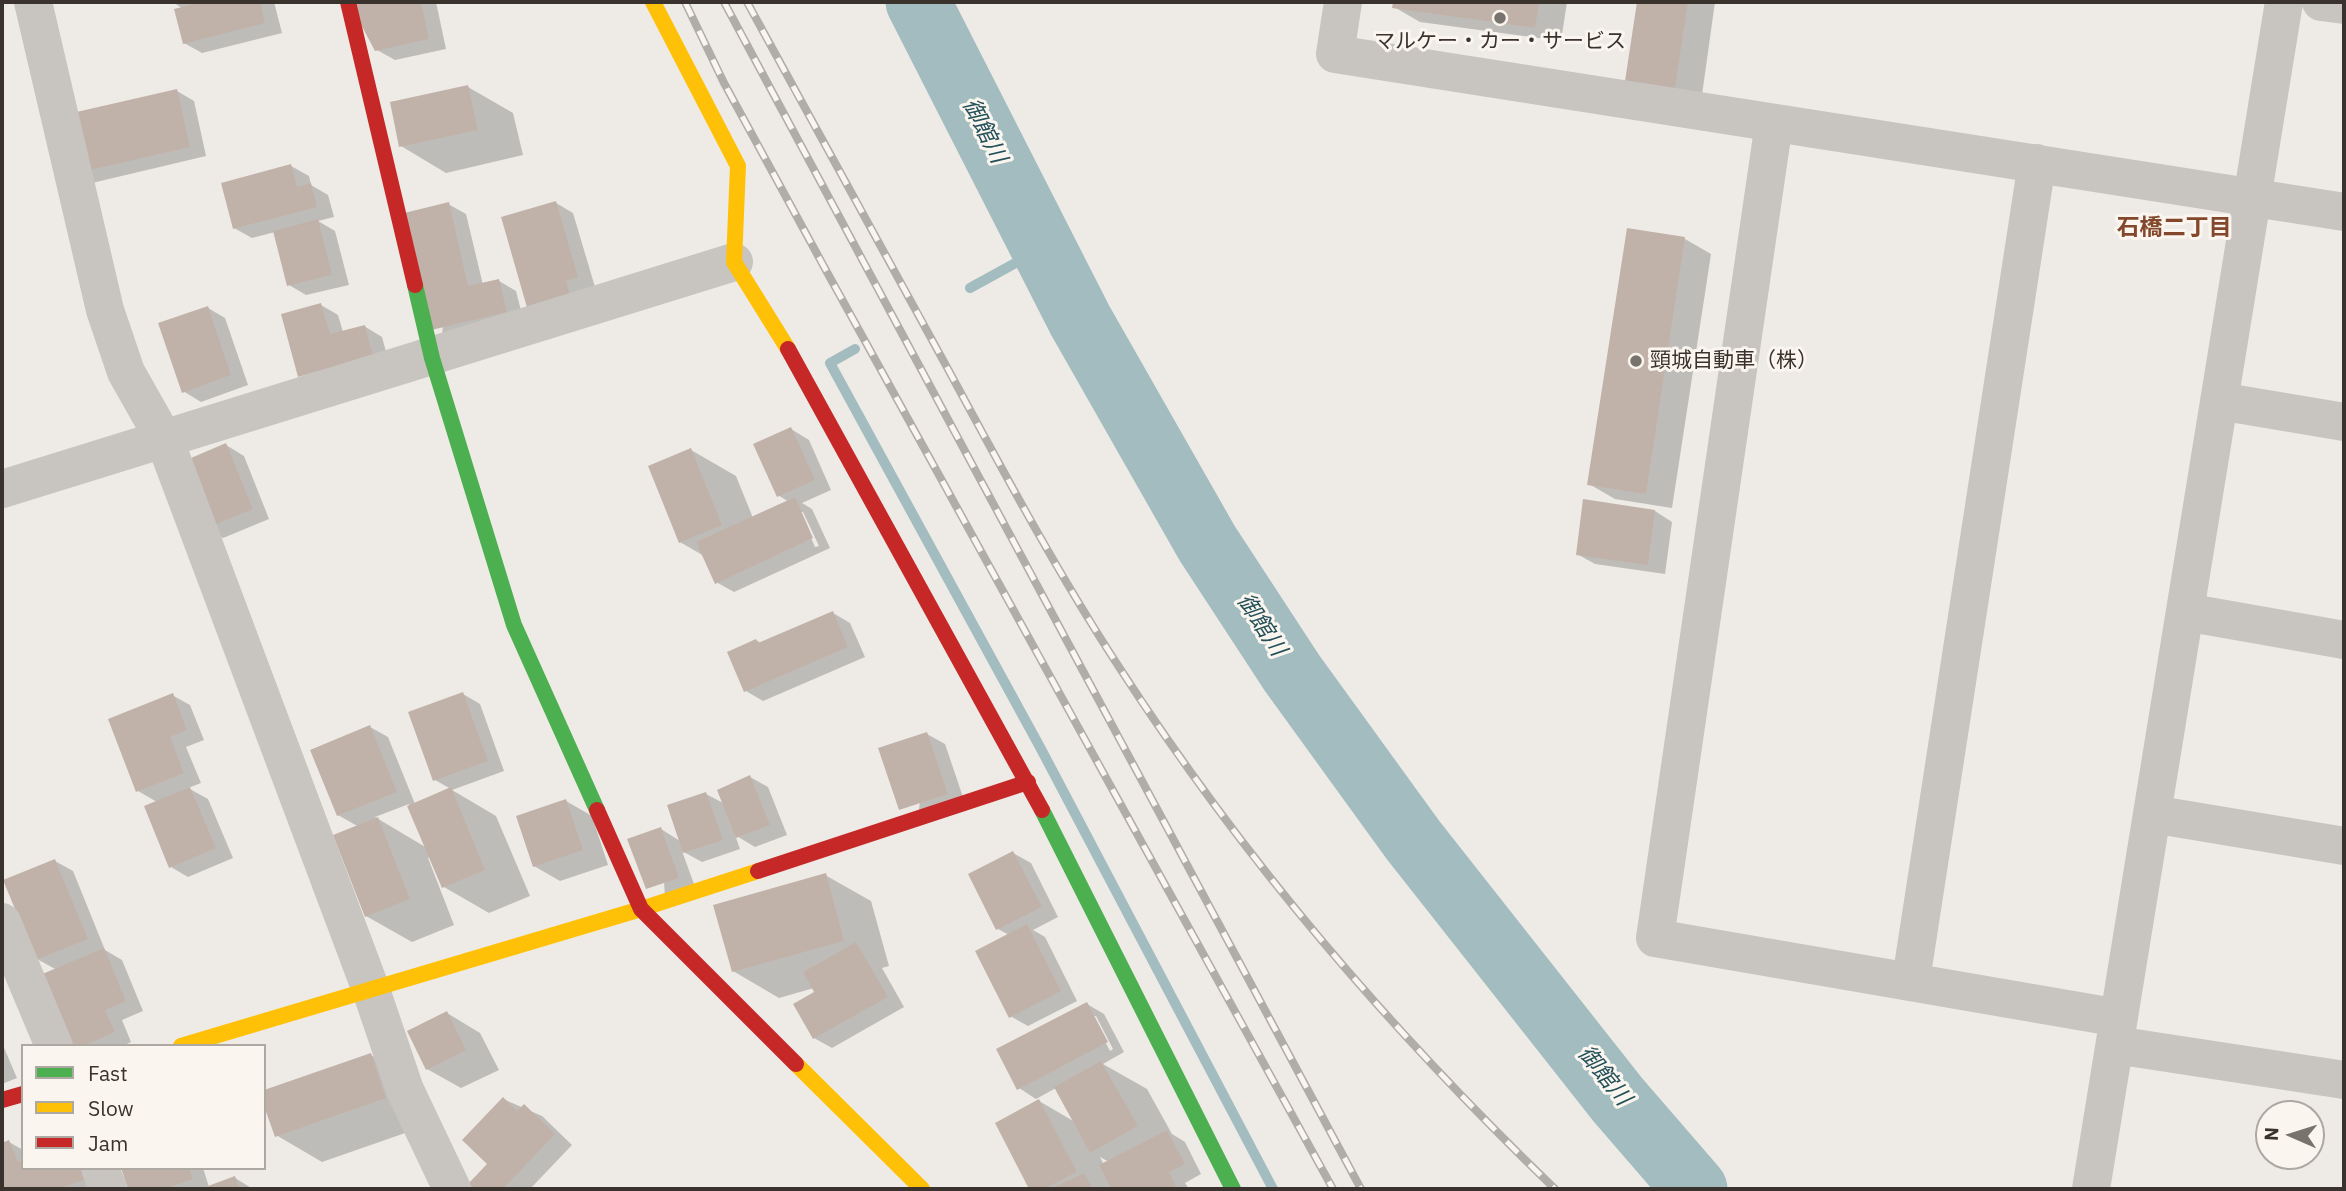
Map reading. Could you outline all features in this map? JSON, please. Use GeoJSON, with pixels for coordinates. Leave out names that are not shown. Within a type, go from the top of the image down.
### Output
{"type":"FeatureCollection","features":[{"type":"Feature","properties":{"kind":"street"},"geometry":{"type":"LineString","coordinates":[[33,2],[105,310],[126,372],[165,441],[371,990],[405,1090],[453,1189]]}},
{"type":"Feature","properties":{"kind":"street"},"geometry":{"type":"LineString","coordinates":[[348,2],[432,358],[514,625],[641,909],[922,1189]]}},
{"type":"Feature","properties":{"kind":"street"},"geometry":{"type":"LineString","coordinates":[[653,2],[738,166],[734,262],[796,363],[1028,782],[1233,1189]]}},
{"type":"Feature","properties":{"kind":"street"},"geometry":{"type":"LineString","coordinates":[[1343,2],[1335,54],[2344,212]]}},
{"type":"Feature","properties":{"kind":"street"},"geometry":{"type":"LineString","coordinates":[[2091,1189],[2284,2]]}},
{"type":"Feature","properties":{"kind":"street"},"geometry":{"type":"LineString","coordinates":[[2321,2],[2344,5]]}},
{"type":"Feature","properties":{"kind":"street"},"geometry":{"type":"LineString","coordinates":[[1774,123],[1656,938],[1911,980],[2117,1032],[2344,1080]]}},
{"type":"Feature","properties":{"kind":"street"},"geometry":{"type":"LineString","coordinates":[[1911,980],[2037,163]]}},
{"type":"Feature","properties":{"kind":"street"},"geometry":{"type":"LineString","coordinates":[[2,489],[165,441],[734,262]]}},
{"type":"Feature","properties":{"kind":"street"},"geometry":{"type":"LineString","coordinates":[[2219,401],[2344,422]]}},
{"type":"Feature","properties":{"kind":"street"},"geometry":{"type":"LineString","coordinates":[[2185,612],[2344,640]]}},
{"type":"Feature","properties":{"kind":"street"},"geometry":{"type":"LineString","coordinates":[[188,1044],[641,909],[1028,782]]}},
{"type":"Feature","properties":{"kind":"street"},"geometry":{"type":"LineString","coordinates":[[2152,814],[2344,846]]}},
{"type":"Feature","properties":{"kind":"street"},"geometry":{"type":"LineString","coordinates":[[2,922],[53,1044]]}},
{"type":"Feature","properties":{"kind":"street"},"geometry":{"type":"LineString","coordinates":[[2,1100],[21,1095]]}},
{"type":"Feature","properties":{"kind":"street"},"geometry":{"type":"LineString","coordinates":[[101,1170],[108,1189]]}},
{"type":"Feature","properties":{"kind":"building"},"geometry":{"type":"Polygon","coordinates":[[[202,2],[260,2],[265,23],[183,44],[174,9],[202,2]]]}},
{"type":"Feature","properties":{"kind":"building"},"geometry":{"type":"Polygon","coordinates":[[[349,2],[421,2],[429,39],[375,51],[349,2]]]}},
{"type":"Feature","properties":{"kind":"building","name":"マルケー・カー・サービス"},"geometry":{"type":"Polygon","coordinates":[[[1393,2],[1539,2],[1535,28],[1392,8],[1393,2]]]}},
{"type":"Feature","properties":{"kind":"building"},"geometry":{"type":"Polygon","coordinates":[[[1637,2],[1688,2],[1675,88],[1625,81],[1637,2]]]}},
{"type":"Feature","properties":{"kind":"building"},"geometry":{"type":"Polygon","coordinates":[[[468,85],[478,130],[399,147],[390,102],[468,85]]]}},
{"type":"Feature","properties":{"kind":"building"},"geometry":{"type":"Polygon","coordinates":[[[177,89],[190,147],[73,174],[59,116],[177,89]]]}},
{"type":"Feature","properties":{"kind":"building"},"geometry":{"type":"Polygon","coordinates":[[[291,164],[297,187],[311,183],[317,207],[233,229],[221,183],[291,164]]]}},
{"type":"Feature","properties":{"kind":"building"},"geometry":{"type":"Polygon","coordinates":[[[556,201],[578,277],[566,281],[571,299],[528,311],[501,217],[556,201]]]}},
{"type":"Feature","properties":{"kind":"building"},"geometry":{"type":"Polygon","coordinates":[[[449,202],[468,286],[499,279],[507,312],[423,332],[396,215],[449,202]]]}},
{"type":"Feature","properties":{"kind":"building"},"geometry":{"type":"Polygon","coordinates":[[[318,219],[332,275],[287,286],[273,231],[318,219]]]}},
{"type":"Feature","properties":{"kind":"building","name":"頸城自動車（株）"},"geometry":{"type":"Polygon","coordinates":[[[1627,228],[1685,237],[1646,494],[1587,485],[1627,228]]]}},
{"type":"Feature","properties":{"kind":"building"},"geometry":{"type":"Polygon","coordinates":[[[321,303],[330,334],[365,325],[373,356],[298,377],[281,314],[321,303]]]}},
{"type":"Feature","properties":{"kind":"building"},"geometry":{"type":"Polygon","coordinates":[[[208,306],[231,375],[182,393],[158,323],[208,306]]]}},
{"type":"Feature","properties":{"kind":"building"},"geometry":{"type":"Polygon","coordinates":[[[791,427],[815,480],[777,497],[753,444],[791,427]]]}},
{"type":"Feature","properties":{"kind":"building"},"geometry":{"type":"Polygon","coordinates":[[[226,443],[253,509],[204,529],[177,464],[226,443]]]}},
{"type":"Feature","properties":{"kind":"building"},"geometry":{"type":"Polygon","coordinates":[[[691,448],[722,525],[679,543],[648,466],[691,448]]]}},
{"type":"Feature","properties":{"kind":"building"},"geometry":{"type":"Polygon","coordinates":[[[795,497],[813,538],[715,584],[696,542],[795,497]]]}},
{"type":"Feature","properties":{"kind":"building"},"geometry":{"type":"Polygon","coordinates":[[[1583,499],[1655,510],[1648,565],[1576,555],[1583,499]]]}},
{"type":"Feature","properties":{"kind":"building"},"geometry":{"type":"Polygon","coordinates":[[[833,611],[848,647],[744,692],[727,652],[756,639],[758,643],[833,611]]]}},
{"type":"Feature","properties":{"kind":"building"},"geometry":{"type":"Polygon","coordinates":[[[463,692],[488,761],[433,781],[408,712],[463,692]]]}},
{"type":"Feature","properties":{"kind":"building"},"geometry":{"type":"Polygon","coordinates":[[[173,693],[187,730],[170,737],[184,773],[136,792],[108,719],[173,693]]]}},
{"type":"Feature","properties":{"kind":"building"},"geometry":{"type":"Polygon","coordinates":[[[370,725],[397,792],[337,816],[310,750],[370,725]]]}},
{"type":"Feature","properties":{"kind":"building"},"geometry":{"type":"Polygon","coordinates":[[[927,732],[948,794],[899,810],[878,748],[927,732]]]}},
{"type":"Feature","properties":{"kind":"building"},"geometry":{"type":"Polygon","coordinates":[[[750,775],[770,825],[736,838],[717,790],[750,775]]]}},
{"type":"Feature","properties":{"kind":"building"},"geometry":{"type":"Polygon","coordinates":[[[190,787],[216,848],[169,868],[144,806],[190,787]]]}},
{"type":"Feature","properties":{"kind":"building"},"geometry":{"type":"Polygon","coordinates":[[[451,787],[485,870],[442,888],[407,806],[451,787]]]}},
{"type":"Feature","properties":{"kind":"building"},"geometry":{"type":"Polygon","coordinates":[[[706,792],[723,840],[683,853],[667,805],[706,792]]]}},
{"type":"Feature","properties":{"kind":"building"},"geometry":{"type":"Polygon","coordinates":[[[566,799],[583,850],[533,867],[516,816],[566,799]]]}},
{"type":"Feature","properties":{"kind":"building"},"geometry":{"type":"Polygon","coordinates":[[[378,817],[410,899],[365,917],[333,835],[378,817]]]}},
{"type":"Feature","properties":{"kind":"building"},"geometry":{"type":"Polygon","coordinates":[[[661,827],[679,878],[646,889],[627,839],[661,827]]]}},
{"type":"Feature","properties":{"kind":"building"},"geometry":{"type":"Polygon","coordinates":[[[1013,851],[1042,907],[996,930],[968,874],[1013,851]]]}},
{"type":"Feature","properties":{"kind":"building"},"geometry":{"type":"Polygon","coordinates":[[[55,859],[88,939],[36,960],[3,880],[55,859]]]}},
{"type":"Feature","properties":{"kind":"building"},"geometry":{"type":"Polygon","coordinates":[[[826,873],[844,941],[732,972],[713,905],[826,873]]]}},
{"type":"Feature","properties":{"kind":"building"},"geometry":{"type":"Polygon","coordinates":[[[1027,924],[1061,991],[1009,1018],[975,951],[1027,924]]]}},
{"type":"Feature","properties":{"kind":"building"},"geometry":{"type":"Polygon","coordinates":[[[856,942],[888,997],[813,1039],[793,1004],[814,992],[803,972],[856,942]]]}},
{"type":"Feature","properties":{"kind":"building"},"geometry":{"type":"Polygon","coordinates":[[[104,948],[126,1001],[105,1010],[115,1032],[88,1044],[69,1044],[40,975],[104,948]]]}},
{"type":"Feature","properties":{"kind":"building"},"geometry":{"type":"Polygon","coordinates":[[[1087,1002],[1108,1042],[1017,1090],[996,1049],[1087,1002]]]}},
{"type":"Feature","properties":{"kind":"building"},"geometry":{"type":"Polygon","coordinates":[[[447,1011],[466,1050],[426,1070],[407,1031],[447,1011]]]}},
{"type":"Feature","properties":{"kind":"building"},"geometry":{"type":"Polygon","coordinates":[[[371,1053],[386,1098],[275,1137],[266,1112],[266,1089],[371,1053]]]}},
{"type":"Feature","properties":{"kind":"building"},"geometry":{"type":"Polygon","coordinates":[[[1101,1061],[1138,1126],[1090,1153],[1054,1087],[1101,1061]]]}},
{"type":"Feature","properties":{"kind":"building"},"geometry":{"type":"Polygon","coordinates":[[[503,1097],[517,1111],[524,1104],[555,1134],[503,1189],[474,1189],[468,1184],[487,1164],[462,1140],[503,1097]]]}},
{"type":"Feature","properties":{"kind":"building"},"geometry":{"type":"Polygon","coordinates":[[[1039,1099],[1077,1172],[1044,1189],[1029,1189],[995,1123],[1039,1099]]]}},
{"type":"Feature","properties":{"kind":"building"},"geometry":{"type":"Polygon","coordinates":[[[1167,1130],[1185,1164],[1169,1172],[1177,1189],[1111,1189],[1099,1165],[1167,1130]]]}},
{"type":"Feature","properties":{"kind":"building"},"geometry":{"type":"Polygon","coordinates":[[[9,1140],[18,1162],[21,1161],[21,1170],[83,1170],[86,1179],[59,1189],[2,1189],[2,1143],[9,1140]]]}},
{"type":"Feature","properties":{"kind":"building"},"geometry":{"type":"Polygon","coordinates":[[[122,1170],[190,1170],[193,1179],[165,1189],[128,1189],[122,1170]]]}},
{"type":"Feature","properties":{"kind":"building"},"geometry":{"type":"Polygon","coordinates":[[[1084,1173],[1093,1189],[1051,1189],[1084,1173]]]}},
{"type":"Feature","properties":{"kind":"building"},"geometry":{"type":"Polygon","coordinates":[[[235,1176],[240,1189],[200,1189],[235,1176]]]}},
{"type":"Feature","properties":{"kind":"waterway","name":"御館川"},"geometry":{"type":"LineString","coordinates":[[918,2],[1080,320],[1207,543],[1292,673],[1413,840],[1618,1100],[1695,1189]]}},
{"type":"Feature","properties":{"kind":"waterway"},"geometry":{"type":"LineString","coordinates":[[970,288],[1041,249]]}},
{"type":"Feature","properties":{"kind":"waterway"},"geometry":{"type":"LineString","coordinates":[[855,349],[830,363],[1041,749],[1273,1189]]}},
{"type":"Feature","properties":{"kind":"railway"},"geometry":{"type":"LineString","coordinates":[[685,2],[724,83],[828,274],[1333,1189]]}},
{"type":"Feature","properties":{"kind":"railway"},"geometry":{"type":"LineString","coordinates":[[724,2],[1361,1189]]}},
{"type":"Feature","properties":{"kind":"railway"},"geometry":{"type":"LineString","coordinates":[[747,2],[1031,521],[1096,631],[1167,738],[1268,875],[1377,1004],[1434,1067],[1555,1189]]}},
{"type":"Feature","properties":{"kind":"traffic: fast"},"geometry":{"type":"LineString","coordinates":[[415,285],[432,358],[514,625],[597,810]]}},
{"type":"Feature","properties":{"kind":"traffic: fast"},"geometry":{"type":"LineString","coordinates":[[1042,810],[1233,1189]]}},
{"type":"Feature","properties":{"kind":"traffic: slow"},"geometry":{"type":"LineString","coordinates":[[653,2],[738,166],[734,262],[788,349]]}},
{"type":"Feature","properties":{"kind":"traffic: slow"},"geometry":{"type":"LineString","coordinates":[[188,1044],[641,909],[758,871]]}},
{"type":"Feature","properties":{"kind":"traffic: slow"},"geometry":{"type":"LineString","coordinates":[[796,1064],[922,1189]]}},
{"type":"Feature","properties":{"kind":"traffic: jam"},"geometry":{"type":"LineString","coordinates":[[348,2],[415,285]]}},
{"type":"Feature","properties":{"kind":"traffic: jam"},"geometry":{"type":"LineString","coordinates":[[788,349],[1042,810]]}},
{"type":"Feature","properties":{"kind":"traffic: jam"},"geometry":{"type":"LineString","coordinates":[[758,871],[1028,782]]}},
{"type":"Feature","properties":{"kind":"traffic: jam"},"geometry":{"type":"LineString","coordinates":[[597,810],[641,909],[796,1064]]}},
{"type":"Feature","properties":{"kind":"traffic: jam"},"geometry":{"type":"LineString","coordinates":[[2,1100],[21,1095]]}},
{"type":"Feature","properties":{"kind":"place","name":"マルケー・カー・サービス"},"geometry":{"type":"Point","coordinates":[1500,18]}},
{"type":"Feature","properties":{"kind":"place","name":"頸城自動車（株）"},"geometry":{"type":"Point","coordinates":[1636,361]}},
{"type":"Feature","properties":{"kind":"district","name":"石橋二丁目"},"geometry":{"type":"Point","coordinates":[2174,228]}}]}
